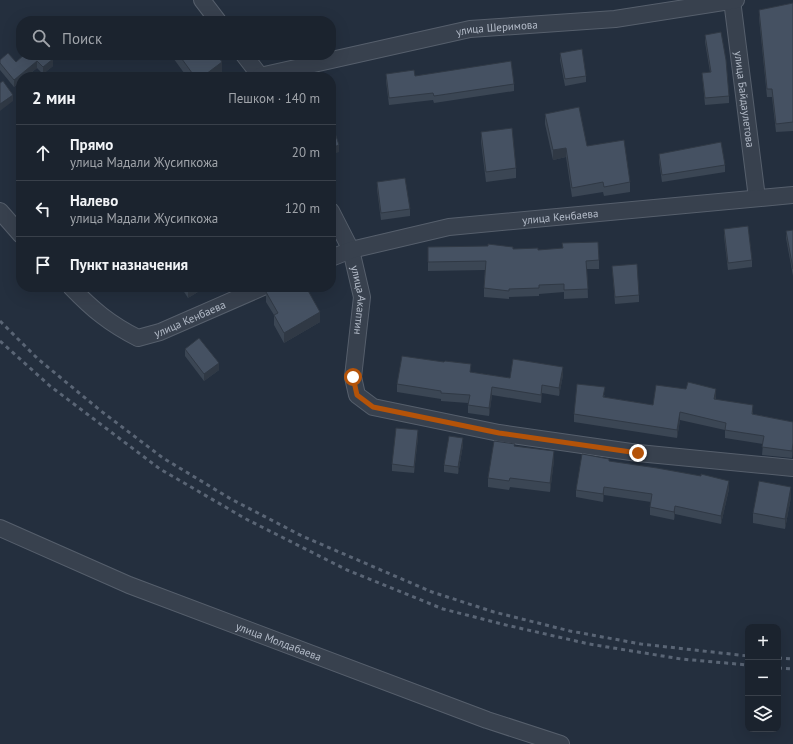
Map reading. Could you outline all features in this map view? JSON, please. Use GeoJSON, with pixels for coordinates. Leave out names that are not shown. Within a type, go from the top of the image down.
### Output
{"type":"FeatureCollection","features":[{"type":"Feature","properties":{"kind":"street"},"geometry":{"type":"LineString","coordinates":[[202,0],[214,16]]}},
{"type":"Feature","properties":{"kind":"street","name":"улица Шеримова"},"geometry":{"type":"LineString","coordinates":[[336,60],[470,29],[614,19],[733,0]]}},
{"type":"Feature","properties":{"kind":"street","name":"улица Байдаулетова"},"geometry":{"type":"LineString","coordinates":[[733,0],[757,198]]}},
{"type":"Feature","properties":{"kind":"street"},"geometry":{"type":"LineString","coordinates":[[248,60],[256,72]]}},
{"type":"Feature","properties":{"kind":"street","name":"улица Шеримова"},"geometry":{"type":"LineString","coordinates":[[282,72],[334,60]]}},
{"type":"Feature","properties":{"kind":"street","name":"улица Кенбаева"},"geometry":{"type":"LineString","coordinates":[[336,256],[351,250],[449,227],[793,195]]}},
{"type":"Feature","properties":{"kind":"street"},"geometry":{"type":"LineString","coordinates":[[0,211],[16,229]]}},
{"type":"Feature","properties":{"kind":"street","name":"улица Акаптин"},"geometry":{"type":"LineString","coordinates":[[336,221],[351,250],[362,296],[353,377],[357,395],[373,407],[499,433],[638,453],[793,468]]}},
{"type":"Feature","properties":{"kind":"street","name":"улица Кенбаева"},"geometry":{"type":"LineString","coordinates":[[76,292],[97,312],[117,328],[138,338],[160,332],[251,292]]}},
{"type":"Feature","properties":{"kind":"street","name":"улица Молдабаева"},"geometry":{"type":"LineString","coordinates":[[0,528],[129,586],[487,720],[561,744]]}},
{"type":"Feature","properties":{"kind":"building"},"geometry":{"type":"Polygon","coordinates":[[[793,3],[793,122],[776,124],[772,89],[767,89],[759,10],[793,3]]]}},
{"type":"Feature","properties":{"kind":"building"},"geometry":{"type":"Polygon","coordinates":[[[721,32],[726,60],[729,96],[705,98],[702,73],[711,72],[705,35],[721,32]]]}},
{"type":"Feature","properties":{"kind":"building"},"geometry":{"type":"Polygon","coordinates":[[[582,49],[586,76],[565,79],[560,53],[582,49]]]}},
{"type":"Feature","properties":{"kind":"building"},"geometry":{"type":"Polygon","coordinates":[[[8,53],[16,62],[18,60],[52,60],[43,67],[37,61],[24,72],[16,72],[16,78],[14,80],[0,63],[0,60],[8,53]]]}},
{"type":"Feature","properties":{"kind":"building"},"geometry":{"type":"Polygon","coordinates":[[[183,60],[221,60],[222,62],[209,72],[191,72],[183,60]]]}},
{"type":"Feature","properties":{"kind":"building"},"geometry":{"type":"Polygon","coordinates":[[[511,61],[514,84],[434,96],[433,93],[389,98],[386,74],[414,70],[415,76],[511,61]]]}},
{"type":"Feature","properties":{"kind":"building"},"geometry":{"type":"Polygon","coordinates":[[[3,81],[13,95],[0,104],[0,83],[3,81]]]}},
{"type":"Feature","properties":{"kind":"building"},"geometry":{"type":"Polygon","coordinates":[[[579,107],[587,146],[624,140],[630,182],[604,187],[603,182],[572,188],[566,148],[553,150],[545,114],[579,107]]]}},
{"type":"Feature","properties":{"kind":"building"},"geometry":{"type":"Polygon","coordinates":[[[512,128],[516,168],[486,172],[481,132],[512,128]]]}},
{"type":"Feature","properties":{"kind":"building"},"geometry":{"type":"Polygon","coordinates":[[[336,136],[339,145],[336,146],[336,136]]]}},
{"type":"Feature","properties":{"kind":"building"},"geometry":{"type":"Polygon","coordinates":[[[721,142],[725,165],[662,175],[659,154],[721,142]]]}},
{"type":"Feature","properties":{"kind":"building"},"geometry":{"type":"Polygon","coordinates":[[[405,178],[410,209],[381,213],[377,182],[405,178]]]}},
{"type":"Feature","properties":{"kind":"building"},"geometry":{"type":"Polygon","coordinates":[[[748,226],[752,260],[728,263],[724,229],[748,226]]]}},
{"type":"Feature","properties":{"kind":"building"},"geometry":{"type":"Polygon","coordinates":[[[793,230],[793,269],[786,231],[793,230]]]}},
{"type":"Feature","properties":{"kind":"building"},"geometry":{"type":"Polygon","coordinates":[[[598,242],[599,260],[586,261],[588,289],[564,290],[564,284],[539,285],[539,288],[509,289],[509,291],[484,288],[486,261],[428,262],[428,247],[488,246],[488,244],[513,247],[513,249],[538,248],[538,250],[563,248],[562,243],[598,242]]]}},
{"type":"Feature","properties":{"kind":"building"},"geometry":{"type":"Polygon","coordinates":[[[637,264],[639,295],[615,297],[612,266],[637,264]]]}},
{"type":"Feature","properties":{"kind":"building"},"geometry":{"type":"Polygon","coordinates":[[[266,292],[309,292],[320,312],[284,333],[274,315],[278,313],[266,292]]]}},
{"type":"Feature","properties":{"kind":"building"},"geometry":{"type":"Polygon","coordinates":[[[199,338],[219,363],[204,374],[185,349],[199,338]]]}},
{"type":"Feature","properties":{"kind":"building"},"geometry":{"type":"Polygon","coordinates":[[[402,356],[471,364],[470,372],[510,378],[513,359],[563,367],[559,388],[542,385],[541,395],[492,387],[489,408],[468,405],[470,395],[441,393],[441,391],[397,384],[402,356]]]}},
{"type":"Feature","properties":{"kind":"building"},"geometry":{"type":"Polygon","coordinates":[[[688,382],[716,389],[714,399],[753,405],[752,414],[793,422],[792,451],[762,447],[764,436],[725,430],[726,423],[680,412],[677,430],[574,414],[577,384],[605,387],[603,397],[653,405],[656,385],[686,389],[688,382]]]}},
{"type":"Feature","properties":{"kind":"building"},"geometry":{"type":"Polygon","coordinates":[[[396,428],[418,430],[414,467],[392,464],[396,428]]]}},
{"type":"Feature","properties":{"kind":"building"},"geometry":{"type":"Polygon","coordinates":[[[449,436],[463,438],[458,467],[444,465],[449,436]]]}},
{"type":"Feature","properties":{"kind":"building"},"geometry":{"type":"Polygon","coordinates":[[[494,441],[515,444],[514,446],[554,451],[550,483],[510,478],[509,481],[488,478],[494,441]]]}},
{"type":"Feature","properties":{"kind":"building"},"geometry":{"type":"Polygon","coordinates":[[[582,454],[609,459],[609,461],[701,476],[701,474],[729,481],[721,516],[675,506],[674,512],[650,507],[652,494],[604,487],[603,494],[576,490],[582,454]]]}},
{"type":"Feature","properties":{"kind":"building"},"geometry":{"type":"Polygon","coordinates":[[[759,481],[791,487],[785,519],[753,513],[759,481]]]}},
{"type":"Feature","properties":{"kind":"railway"},"geometry":{"type":"LineString","coordinates":[[0,321],[38,359],[101,411],[163,458],[231,499],[302,536],[432,592],[494,612],[570,631],[641,644],[745,656]]}},
{"type":"Feature","properties":{"kind":"railway"},"geometry":{"type":"LineString","coordinates":[[0,341],[50,386],[160,469],[246,519],[347,570],[443,609],[506,625],[589,644],[681,659],[745,665]]}},
{"type":"Feature","properties":{"kind":"railway"},"geometry":{"type":"LineString","coordinates":[[781,658],[793,659]]}},
{"type":"Feature","properties":{"kind":"railway"},"geometry":{"type":"LineString","coordinates":[[781,668],[793,669]]}},
{"type":"Feature","properties":{"kind":"route"},"geometry":{"type":"LineString","coordinates":[[353,377],[357,395],[373,407],[499,433],[638,453]]}}]}
